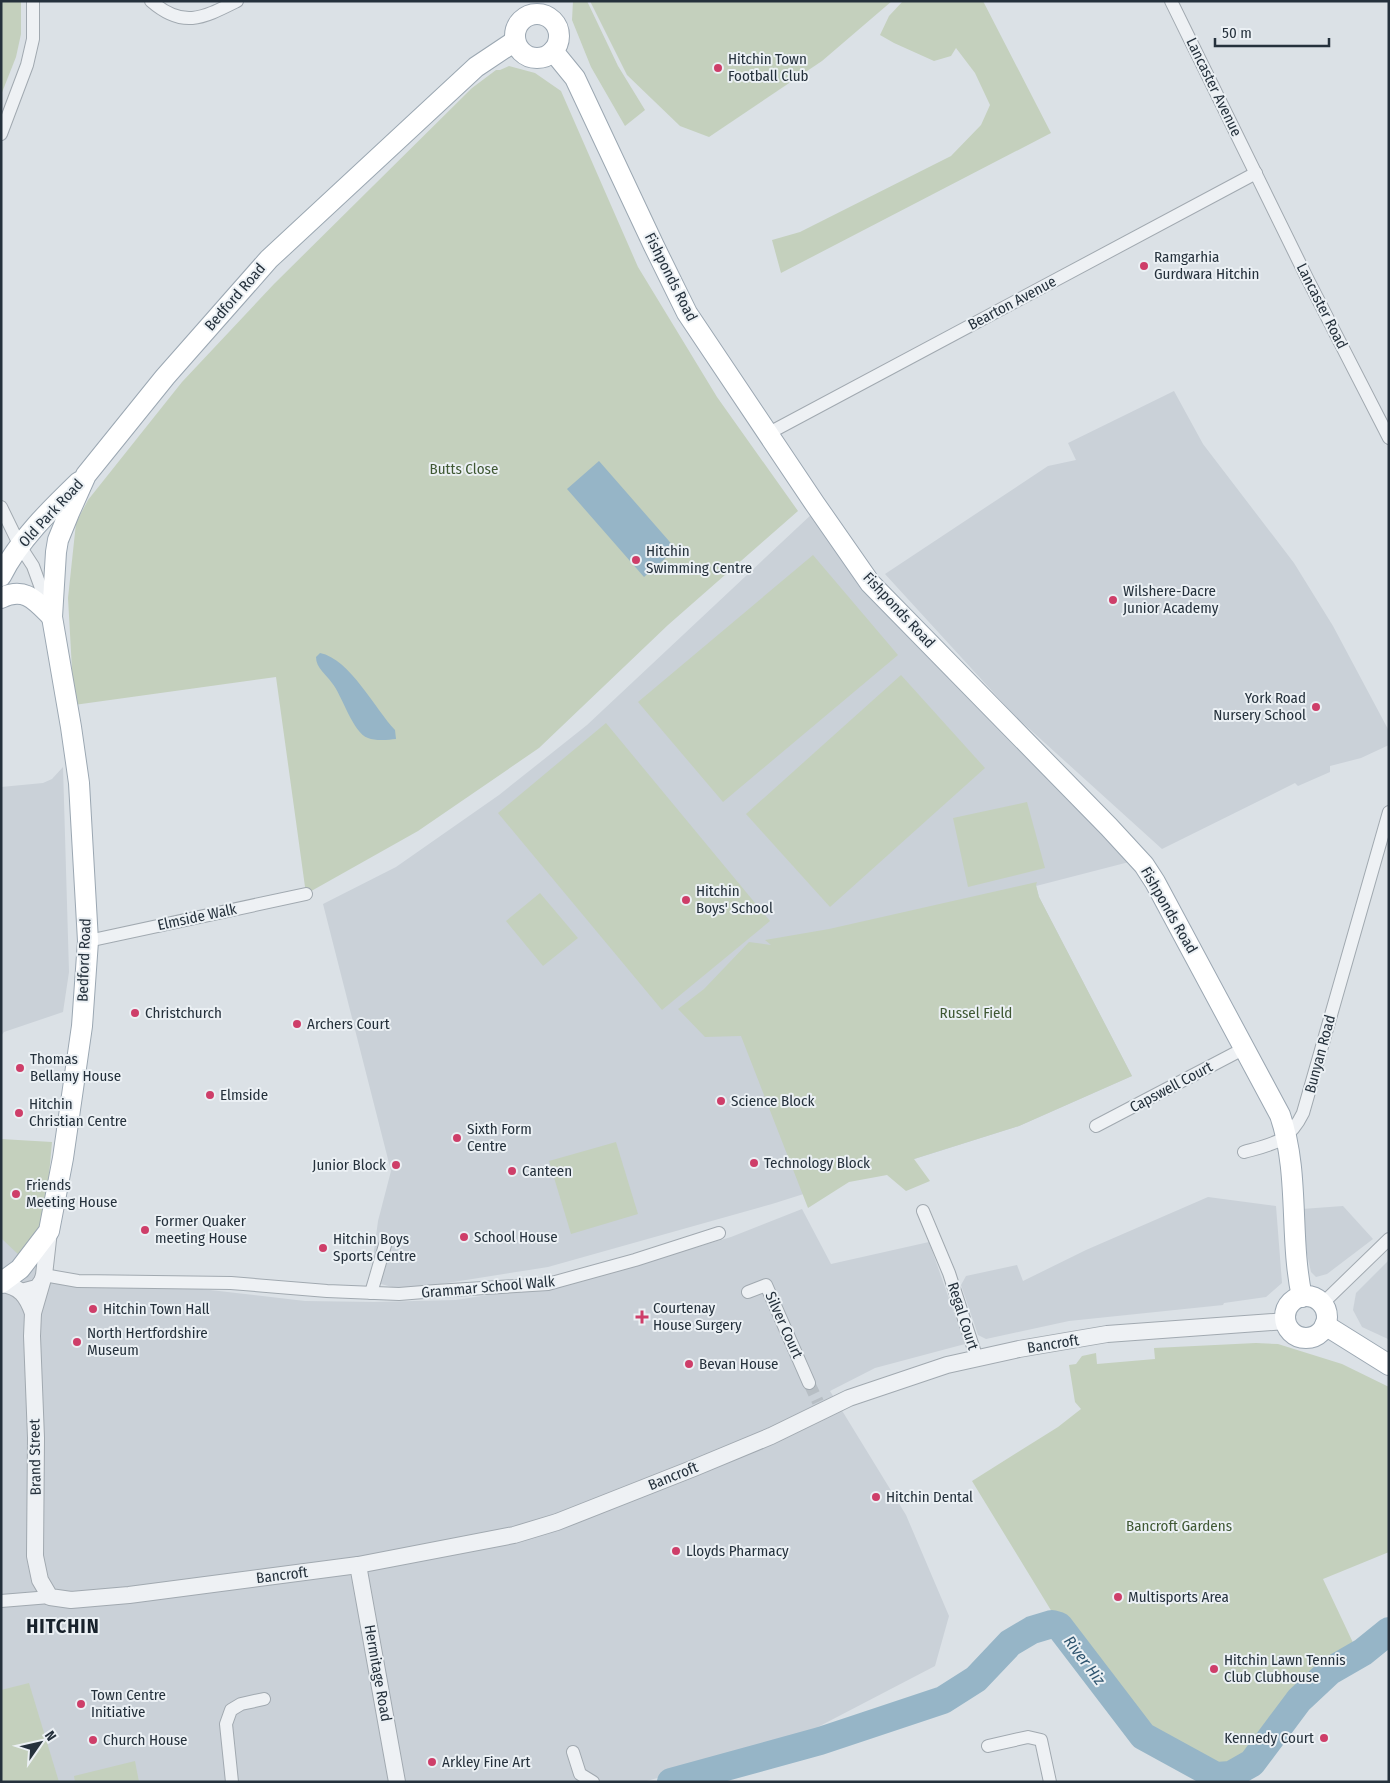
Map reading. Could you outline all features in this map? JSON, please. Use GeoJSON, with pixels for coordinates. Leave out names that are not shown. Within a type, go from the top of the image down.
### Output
{"type":"FeatureCollection","features":[{"type":"Feature","properties":{"kind":"main road"},"geometry":{"type":"LineString","coordinates":[[547,8],[558,31],[557,45],[553,51],[542,58],[528,56],[522,52],[515,41],[516,28],[524,18],[547,8]]}},
{"type":"Feature","properties":{"kind":"main road","name":"Bedford Road"},"geometry":{"type":"LineString","coordinates":[[1,1283],[20,1269],[49,1231],[63,1158],[79,1050],[88,941],[79,783],[52,617],[58,540],[86,475],[165,377],[269,258],[476,67],[515,41]]}},
{"type":"Feature","properties":{"kind":"main road","name":"Fishponds Road"},"geometry":{"type":"LineString","coordinates":[[553,51],[574,78],[687,313],[815,504],[870,584],[1144,865],[1187,939],[1245,1048],[1280,1115],[1287,1136]]}},
{"type":"Feature","properties":{"kind":"main road","name":"Old Park Road"},"geometry":{"type":"LineString","coordinates":[[1,576],[20,546],[58,502],[86,475]]}},
{"type":"Feature","properties":{"kind":"main road"},"geometry":{"type":"LineString","coordinates":[[1,598],[12,594],[24,594],[34,599],[52,617]]}},
{"type":"Feature","properties":{"kind":"main road"},"geometry":{"type":"LineString","coordinates":[[1287,1136],[1295,1242],[1302,1296]]}},
{"type":"Feature","properties":{"kind":"main road"},"geometry":{"type":"LineString","coordinates":[[1302,1296],[1310,1296],[1316,1299],[1322,1304],[1326,1313],[1325,1325],[1315,1336],[1302,1337],[1292,1333],[1286,1321],[1287,1309],[1291,1303],[1302,1296]]}},
{"type":"Feature","properties":{"kind":"main road"},"geometry":{"type":"LineString","coordinates":[[1325,1325],[1389,1365]]}},
{"type":"Feature","properties":{"kind":"street"},"geometry":{"type":"LineString","coordinates":[[1,134],[27,65],[33,38],[33,1]]}},
{"type":"Feature","properties":{"kind":"street"},"geometry":{"type":"LineString","coordinates":[[151,1],[170,15],[189,19],[208,14],[237,1]]}},
{"type":"Feature","properties":{"kind":"street","name":"Lancaster Avenue"},"geometry":{"type":"LineString","coordinates":[[1171,1],[1256,173]]}},
{"type":"Feature","properties":{"kind":"street","name":"Bearton Avenue"},"geometry":{"type":"LineString","coordinates":[[769,433],[1256,173]]}},
{"type":"Feature","properties":{"kind":"street","name":"Lancaster Road"},"geometry":{"type":"LineString","coordinates":[[1256,173],[1389,438]]}},
{"type":"Feature","properties":{"kind":"street","name":"Bedford Road"},"geometry":{"type":"LineString","coordinates":[[1,508],[32,566],[52,617]]}},
{"type":"Feature","properties":{"kind":"street","name":"Bunyan Road"},"geometry":{"type":"LineString","coordinates":[[1287,1136],[1299,1121],[1307,1102],[1389,812]]}},
{"type":"Feature","properties":{"kind":"street","name":"Elmside Walk"},"geometry":{"type":"LineString","coordinates":[[88,941],[306,894]]}},
{"type":"Feature","properties":{"kind":"street","name":"Capswell Court"},"geometry":{"type":"LineString","coordinates":[[1096,1126],[1245,1048]]}},
{"type":"Feature","properties":{"kind":"street"},"geometry":{"type":"LineString","coordinates":[[1244,1152],[1271,1144],[1287,1136]]}},
{"type":"Feature","properties":{"kind":"street","name":"Regal Court"},"geometry":{"type":"LineString","coordinates":[[923,1211],[949,1273],[977,1359]]}},
{"type":"Feature","properties":{"kind":"street","name":"Brand Street"},"geometry":{"type":"LineString","coordinates":[[49,1231],[44,1275],[33,1313],[32,1336],[36,1438],[35,1556],[40,1580],[50,1597]]}},
{"type":"Feature","properties":{"kind":"street","name":"Grammar School Walk"},"geometry":{"type":"LineString","coordinates":[[44,1275],[78,1281],[230,1283],[327,1291],[399,1294],[548,1284],[635,1260],[719,1233]]}},
{"type":"Feature","properties":{"kind":"street"},"geometry":{"type":"LineString","coordinates":[[1322,1304],[1389,1239]]}},
{"type":"Feature","properties":{"kind":"street"},"geometry":{"type":"LineString","coordinates":[[371,1293],[386,1245]]}},
{"type":"Feature","properties":{"kind":"street"},"geometry":{"type":"LineString","coordinates":[[1,1283],[21,1290],[36,1286],[44,1275]]}},
{"type":"Feature","properties":{"kind":"street","name":"Silver Court"},"geometry":{"type":"LineString","coordinates":[[748,1292],[766,1285],[809,1383]]}},
{"type":"Feature","properties":{"kind":"street","name":"Brand Street"},"geometry":{"type":"LineString","coordinates":[[21,1290],[28,1298],[33,1313]]}},
{"type":"Feature","properties":{"kind":"street","name":"Bancroft"},"geometry":{"type":"LineString","coordinates":[[50,1597],[71,1600],[129,1596],[358,1565],[469,1544],[557,1522],[771,1436],[820,1406],[947,1365],[1019,1349],[1107,1334],[1286,1321]]}},
{"type":"Feature","properties":{"kind":"street","name":"Hermitage Road"},"geometry":{"type":"LineString","coordinates":[[358,1565],[397,1782]]}},
{"type":"Feature","properties":{"kind":"street"},"geometry":{"type":"LineString","coordinates":[[1,1601],[50,1597]]}},
{"type":"Feature","properties":{"kind":"street"},"geometry":{"type":"LineString","coordinates":[[232,1782],[226,1724],[231,1710],[241,1704],[264,1699]]}},
{"type":"Feature","properties":{"kind":"street"},"geometry":{"type":"LineString","coordinates":[[988,1746],[1028,1737],[1041,1740],[1050,1782]]}},
{"type":"Feature","properties":{"kind":"street"},"geometry":{"type":"LineString","coordinates":[[573,1752],[580,1774],[592,1782]]}},
{"type":"Feature","properties":{"kind":"shaded area","name":"Wilshere-Dacre Junior Academy"},"geometry":{"type":"Polygon","coordinates":[[[1174,391],[1203,444],[1294,563],[1333,626],[1389,731],[1389,745],[1361,758],[1330,766],[1330,772],[1298,786],[1295,783],[1162,849],[1014,715],[885,574],[1048,466],[1076,460],[1068,443],[1174,391]]]}},
{"type":"Feature","properties":{"kind":"shaded area","name":"Hitchin Boys' School"},"geometry":{"type":"Polygon","coordinates":[[[813,513],[1129,862],[1036,886],[1039,897],[1132,1076],[1019,1126],[772,1204],[548,1267],[403,1290],[370,1281],[378,1221],[391,1171],[323,904],[396,867],[499,795],[587,725],[813,513]]]}},
{"type":"Feature","properties":{"kind":"shaded area"},"geometry":{"type":"Polygon","coordinates":[[[63,767],[69,972],[63,1012],[4,1032],[1,1036],[1,787],[43,783],[52,779],[63,767]]]}},
{"type":"Feature","properties":{"kind":"shaded area"},"geometry":{"type":"Polygon","coordinates":[[[1208,1197],[1276,1206],[1282,1283],[1266,1297],[1224,1303],[1223,1305],[1069,1321],[986,1339],[978,1335],[961,1285],[966,1276],[1017,1265],[1023,1281],[1086,1250],[1208,1197]]]}},
{"type":"Feature","properties":{"kind":"shaded area"},"geometry":{"type":"Polygon","coordinates":[[[1343,1206],[1373,1239],[1327,1274],[1316,1277],[1311,1272],[1307,1254],[1302,1209],[1343,1206]]]}},
{"type":"Feature","properties":{"kind":"shaded area"},"geometry":{"type":"Polygon","coordinates":[[[802,1209],[831,1264],[929,1242],[965,1344],[875,1368],[830,1391],[906,1515],[949,1616],[935,1666],[791,1741],[643,1782],[1,1782],[1,1229],[66,1286],[175,1286],[305,1301],[456,1300],[588,1279],[731,1237],[802,1209]]]}},
{"type":"Feature","properties":{"kind":"shaded area"},"geometry":{"type":"Polygon","coordinates":[[[1389,1260],[1388,1339],[1362,1327],[1353,1310],[1356,1293],[1389,1260]]]}},
{"type":"Feature","properties":{"kind":"green space"},"geometry":{"type":"Polygon","coordinates":[[[1,1],[21,1],[21,34],[16,57],[1,95],[1,1]]]}},
{"type":"Feature","properties":{"kind":"green space"},"geometry":{"type":"Polygon","coordinates":[[[573,1],[587,1],[618,66],[645,110],[625,126],[591,67],[572,20],[573,1]]]}},
{"type":"Feature","properties":{"kind":"green space","name":"Hitchin Town Football Club"},"geometry":{"type":"Polygon","coordinates":[[[590,1],[892,1],[822,61],[709,137],[680,126],[627,75],[590,1]]]}},
{"type":"Feature","properties":{"kind":"green space"},"geometry":{"type":"Polygon","coordinates":[[[903,1],[983,1],[1051,133],[781,273],[772,240],[800,232],[951,156],[981,125],[990,105],[975,73],[956,48],[951,56],[934,61],[880,35],[889,16],[903,1]]]}},
{"type":"Feature","properties":{"kind":"green space","name":"Butts Close"},"geometry":{"type":"Polygon","coordinates":[[[509,66],[535,73],[561,91],[638,267],[717,397],[798,511],[668,625],[539,748],[418,831],[306,894],[276,677],[74,705],[68,598],[76,523],[88,500],[182,382],[274,284],[472,88],[496,70],[509,66]]]}},
{"type":"Feature","properties":{"kind":"green space"},"geometry":{"type":"Polygon","coordinates":[[[813,555],[898,655],[723,802],[638,702],[813,555]]]}},
{"type":"Feature","properties":{"kind":"green space"},"geometry":{"type":"Polygon","coordinates":[[[901,675],[985,768],[830,907],[746,814],[901,675]]]}},
{"type":"Feature","properties":{"kind":"green space"},"geometry":{"type":"Polygon","coordinates":[[[606,723],[770,921],[662,1010],[498,813],[606,723]]]}},
{"type":"Feature","properties":{"kind":"green space"},"geometry":{"type":"Polygon","coordinates":[[[1027,802],[1045,868],[968,887],[953,818],[1027,802]]]}},
{"type":"Feature","properties":{"kind":"green space","name":"Russel Field"},"geometry":{"type":"Polygon","coordinates":[[[1037,882],[1039,897],[1132,1076],[1019,1126],[914,1159],[930,1181],[906,1191],[887,1175],[849,1182],[808,1208],[741,1036],[705,1037],[678,1009],[704,989],[749,942],[771,945],[765,940],[829,929],[1037,882]]]}},
{"type":"Feature","properties":{"kind":"green space"},"geometry":{"type":"Polygon","coordinates":[[[540,893],[578,938],[543,966],[506,921],[540,893]]]}},
{"type":"Feature","properties":{"kind":"green space"},"geometry":{"type":"Polygon","coordinates":[[[1,1139],[52,1142],[45,1220],[21,1257],[1,1238],[1,1139]]]}},
{"type":"Feature","properties":{"kind":"green space"},"geometry":{"type":"Polygon","coordinates":[[[616,1142],[638,1214],[571,1234],[549,1161],[616,1142]]]}},
{"type":"Feature","properties":{"kind":"green space","name":"Bancroft Gardens"},"geometry":{"type":"Polygon","coordinates":[[[1256,1343],[1278,1344],[1342,1364],[1389,1387],[1389,1552],[1323,1579],[1356,1649],[1322,1667],[1293,1696],[1252,1758],[1220,1770],[1194,1750],[1172,1742],[1154,1732],[1106,1670],[1052,1612],[972,1481],[1058,1427],[1081,1409],[1075,1402],[1069,1365],[1076,1364],[1082,1356],[1096,1353],[1097,1364],[1155,1359],[1154,1348],[1256,1343]]]}},
{"type":"Feature","properties":{"kind":"green space"},"geometry":{"type":"Polygon","coordinates":[[[29,1683],[59,1782],[1,1782],[1,1690],[29,1683]]]}},
{"type":"Feature","properties":{"kind":"green space"},"geometry":{"type":"Polygon","coordinates":[[[135,1761],[139,1782],[75,1782],[74,1776],[135,1761]]]}},
{"type":"Feature","properties":{"kind":"water"},"geometry":{"type":"Polygon","coordinates":[[[599,461],[676,549],[644,577],[567,489],[599,461]]]}},
{"type":"Feature","properties":{"kind":"water"},"geometry":{"type":"Polygon","coordinates":[[[320,653],[331,657],[352,674],[395,730],[396,739],[371,739],[357,729],[336,689],[316,661],[316,657],[320,653]]]}},
{"type":"Feature","properties":{"kind":"waterway","name":"River Hiz"},"geometry":{"type":"LineString","coordinates":[[671,1782],[820,1741],[943,1700],[976,1679],[1010,1643],[1032,1630],[1052,1624],[1059,1626],[1143,1736],[1216,1776],[1231,1775],[1252,1763],[1299,1700],[1330,1671],[1363,1652],[1389,1631]]}},
{"type":"Feature","properties":{"kind":"tunnel"},"geometry":{"type":"LineString","coordinates":[[809,1383],[818,1402]]}},
{"type":"Feature","properties":{"kind":"place","name":"Hitchin Town Football Club"},"geometry":{"type":"Point","coordinates":[718,68]}},
{"type":"Feature","properties":{"kind":"place","name":"Ramgarhia Gurdwara Hitchin"},"geometry":{"type":"Point","coordinates":[1144,266]}},
{"type":"Feature","properties":{"kind":"place","name":"Hitchin Swimming Centre"},"geometry":{"type":"Point","coordinates":[636,560]}},
{"type":"Feature","properties":{"kind":"place","name":"Wilshere-Dacre Junior Academy"},"geometry":{"type":"Point","coordinates":[1113,600]}},
{"type":"Feature","properties":{"kind":"place","name":"York Road Nursery School"},"geometry":{"type":"Point","coordinates":[1316,707]}},
{"type":"Feature","properties":{"kind":"place","name":"Hitchin Boys' School"},"geometry":{"type":"Point","coordinates":[686,900]}},
{"type":"Feature","properties":{"kind":"place","name":"Christchurch"},"geometry":{"type":"Point","coordinates":[135,1013]}},
{"type":"Feature","properties":{"kind":"place","name":"Archers Court"},"geometry":{"type":"Point","coordinates":[297,1024]}},
{"type":"Feature","properties":{"kind":"place","name":"Thomas Bellamy House"},"geometry":{"type":"Point","coordinates":[20,1068]}},
{"type":"Feature","properties":{"kind":"place","name":"Elmside"},"geometry":{"type":"Point","coordinates":[210,1095]}},
{"type":"Feature","properties":{"kind":"place","name":"Science Block"},"geometry":{"type":"Point","coordinates":[721,1101]}},
{"type":"Feature","properties":{"kind":"place","name":"Hitchin Christian Centre"},"geometry":{"type":"Point","coordinates":[19,1113]}},
{"type":"Feature","properties":{"kind":"place","name":"Sixth Form Centre"},"geometry":{"type":"Point","coordinates":[457,1138]}},
{"type":"Feature","properties":{"kind":"place","name":"Technology Block"},"geometry":{"type":"Point","coordinates":[754,1163]}},
{"type":"Feature","properties":{"kind":"place","name":"Junior Block"},"geometry":{"type":"Point","coordinates":[396,1165]}},
{"type":"Feature","properties":{"kind":"place","name":"Canteen"},"geometry":{"type":"Point","coordinates":[512,1171]}},
{"type":"Feature","properties":{"kind":"place","name":"Friends Meeting House"},"geometry":{"type":"Point","coordinates":[16,1194]}},
{"type":"Feature","properties":{"kind":"place","name":"Former Quaker meeting House"},"geometry":{"type":"Point","coordinates":[145,1230]}},
{"type":"Feature","properties":{"kind":"place","name":"School House"},"geometry":{"type":"Point","coordinates":[464,1237]}},
{"type":"Feature","properties":{"kind":"place","name":"Hitchin Boys Sports Centre"},"geometry":{"type":"Point","coordinates":[323,1248]}},
{"type":"Feature","properties":{"kind":"place","name":"Hitchin Town Hall"},"geometry":{"type":"Point","coordinates":[93,1309]}},
{"type":"Feature","properties":{"kind":"place","name":"Courtenay House Surgery"},"geometry":{"type":"Point","coordinates":[642,1317]}},
{"type":"Feature","properties":{"kind":"place","name":"North Hertfordshire Museum"},"geometry":{"type":"Point","coordinates":[77,1342]}},
{"type":"Feature","properties":{"kind":"place","name":"Bevan House"},"geometry":{"type":"Point","coordinates":[689,1364]}},
{"type":"Feature","properties":{"kind":"place","name":"Hitchin Dental"},"geometry":{"type":"Point","coordinates":[876,1497]}},
{"type":"Feature","properties":{"kind":"place","name":"Lloyds Pharmacy"},"geometry":{"type":"Point","coordinates":[676,1551]}},
{"type":"Feature","properties":{"kind":"place","name":"Multisports Area"},"geometry":{"type":"Point","coordinates":[1118,1597]}},
{"type":"Feature","properties":{"kind":"place","name":"Hitchin Lawn Tennis Club Clubhouse"},"geometry":{"type":"Point","coordinates":[1214,1669]}},
{"type":"Feature","properties":{"kind":"place","name":"Town Centre Initiative"},"geometry":{"type":"Point","coordinates":[81,1704]}},
{"type":"Feature","properties":{"kind":"place","name":"Kennedy Court"},"geometry":{"type":"Point","coordinates":[1324,1738]}},
{"type":"Feature","properties":{"kind":"place","name":"Church House"},"geometry":{"type":"Point","coordinates":[93,1740]}},
{"type":"Feature","properties":{"kind":"place","name":"Arkley Fine Art"},"geometry":{"type":"Point","coordinates":[432,1762]}},
{"type":"Feature","properties":{"kind":"district","name":"HITCHIN"},"geometry":{"type":"Point","coordinates":[63,1626]}}]}
